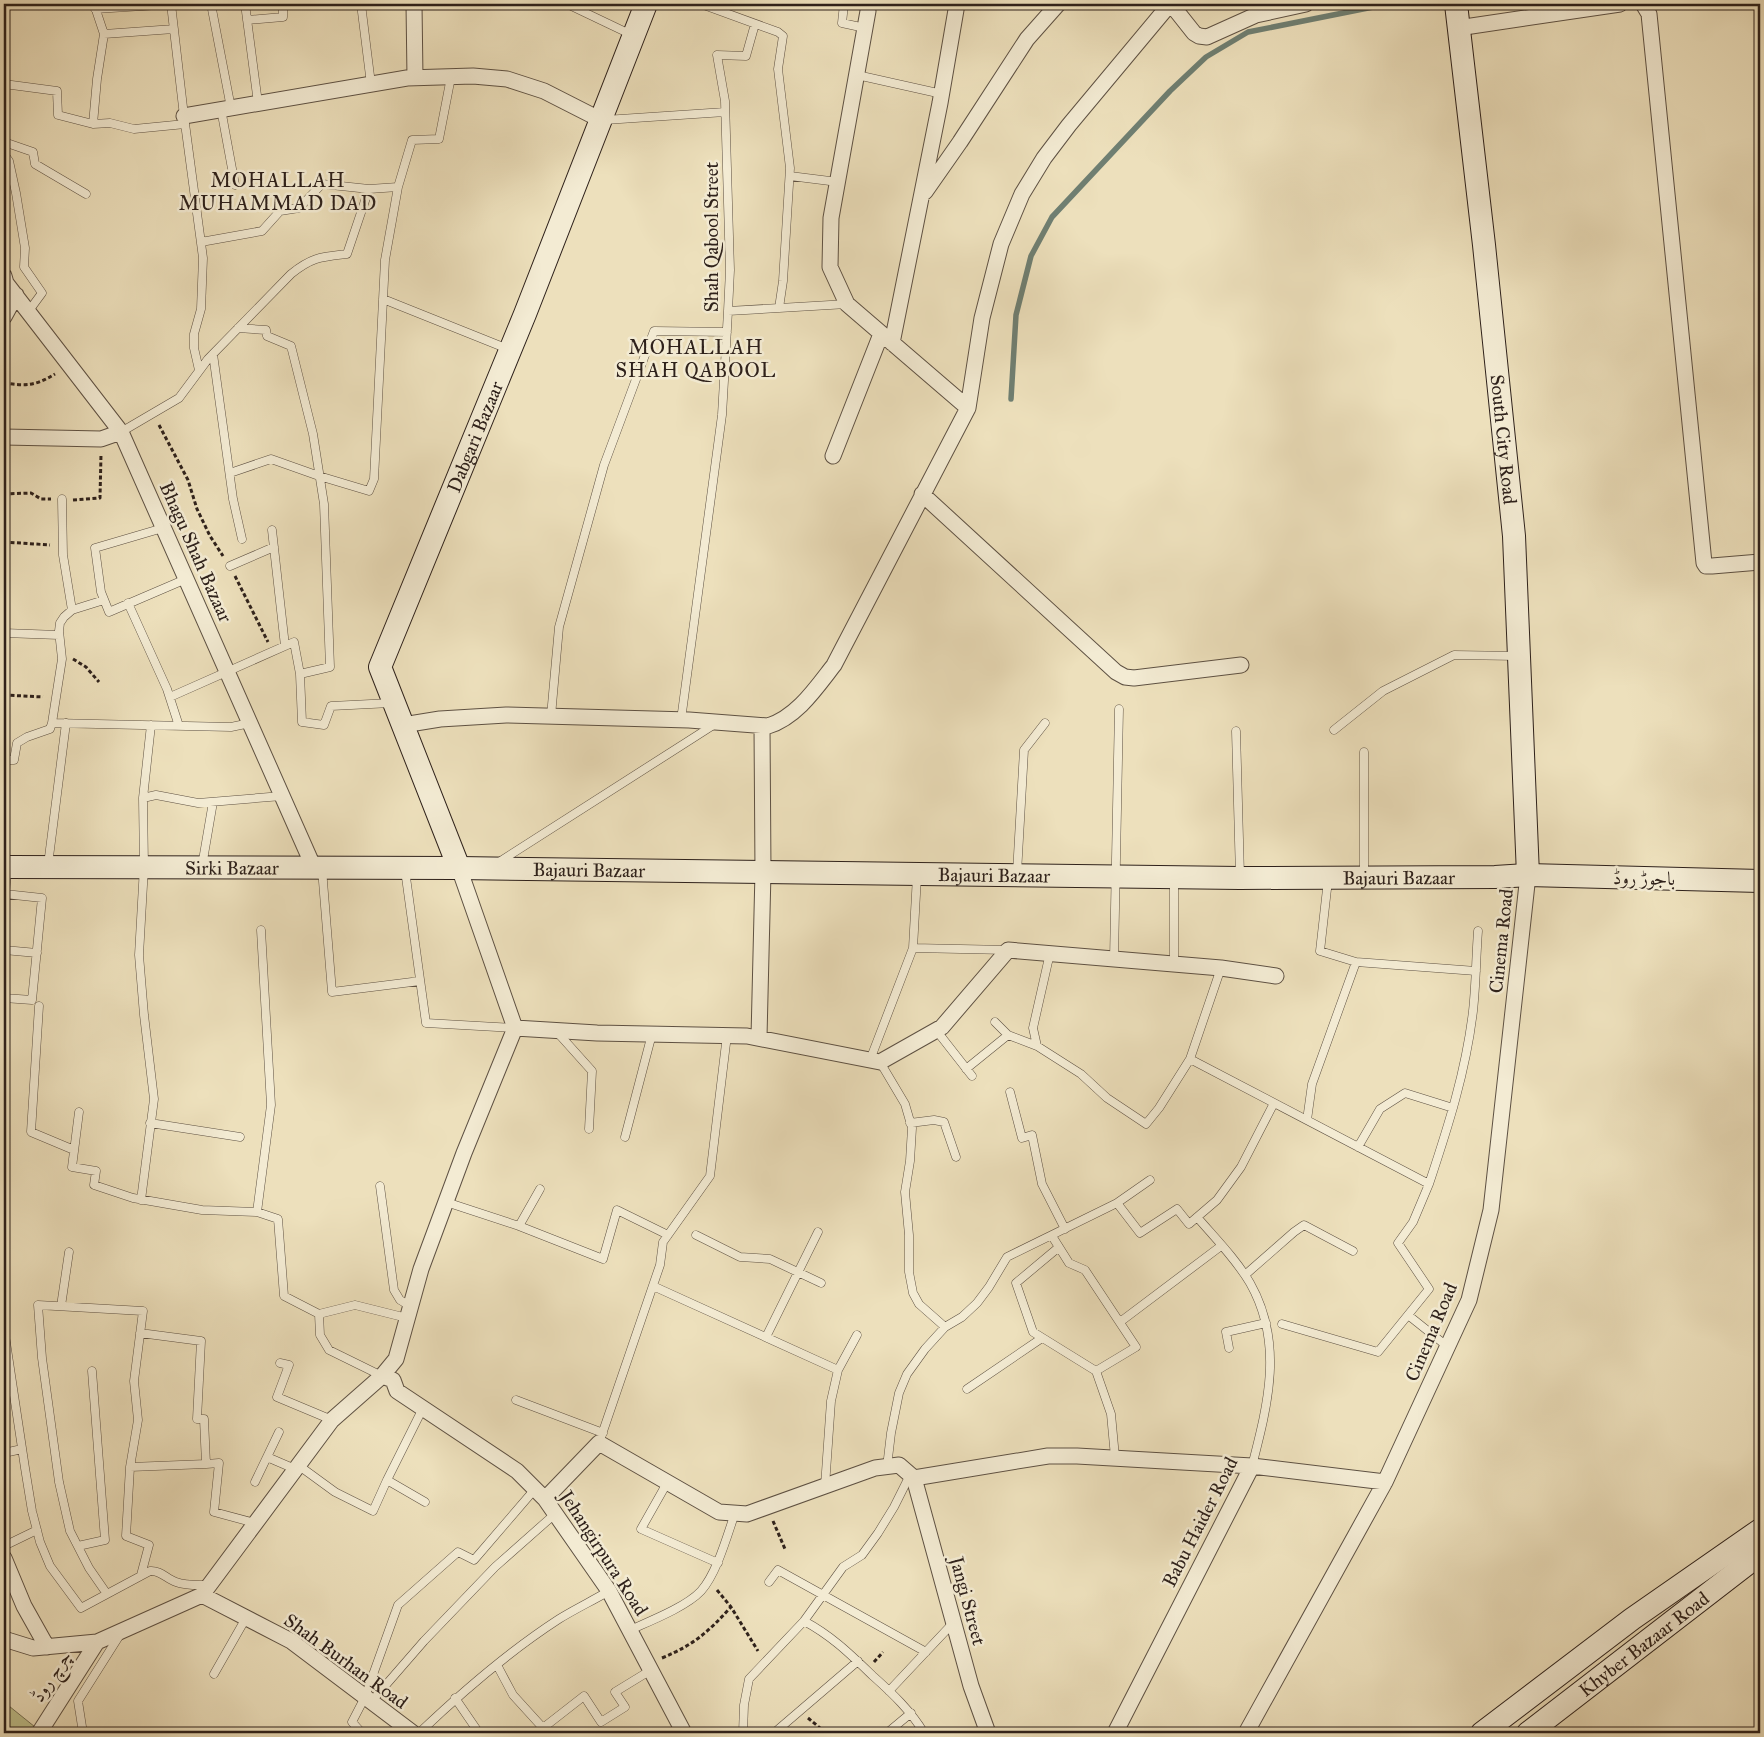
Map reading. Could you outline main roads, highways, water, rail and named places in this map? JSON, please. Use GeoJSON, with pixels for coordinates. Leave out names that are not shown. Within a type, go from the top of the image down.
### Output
{"type":"FeatureCollection","features":[{"type":"Feature","properties":{"kind":"main road","name":"Dabgari Bazaar"},"geometry":{"type":"LineString","coordinates":[[459,868],[380,667],[510,350],[646,4]]}},
{"type":"Feature","properties":{"kind":"main road","name":"South City Road"},"geometry":{"type":"LineString","coordinates":[[1456,4],[1484,245],[1514,536],[1528,876]]}},
{"type":"Feature","properties":{"kind":"main road","name":"Sirki Bazaar"},"geometry":{"type":"LineString","coordinates":[[5,867],[459,868]]}},
{"type":"Feature","properties":{"kind":"main road","name":"Bajauri Bazaar"},"geometry":{"type":"LineString","coordinates":[[459,868],[1240,878],[1528,876]]}},
{"type":"Feature","properties":{"kind":"main road","name":"باجوڑ روڈ"},"geometry":{"type":"LineString","coordinates":[[1528,876],[1760,881]]}},
{"type":"Feature","properties":{"kind":"main road"},"geometry":{"type":"LineString","coordinates":[[1482,1733],[1632,1619],[1760,1530]]}},
{"type":"Feature","properties":{"kind":"main road","name":"Khyber Bazaar Road"},"geometry":{"type":"LineString","coordinates":[[1528,1733],[1760,1554]]}},
{"type":"Feature","properties":{"kind":"main road"},"geometry":{"type":"LineString","coordinates":[[1581,1658],[1593,1683]]}},
{"type":"Feature","properties":{"kind":"waterway"},"geometry":{"type":"LineString","coordinates":[[1011,399],[1016,315],[1031,256],[1052,217],[1170,91],[1206,57],[1248,32],[1388,4]]}},
{"type":"Feature","properties":{"kind":"district","name":"MOHALLAH MUHAMMAD DAD"},"geometry":{"type":"Point","coordinates":[278,192]}},
{"type":"Feature","properties":{"kind":"district","name":"MOHALLAH SHAH QABOOL"},"geometry":{"type":"Point","coordinates":[696,358]}}]}
